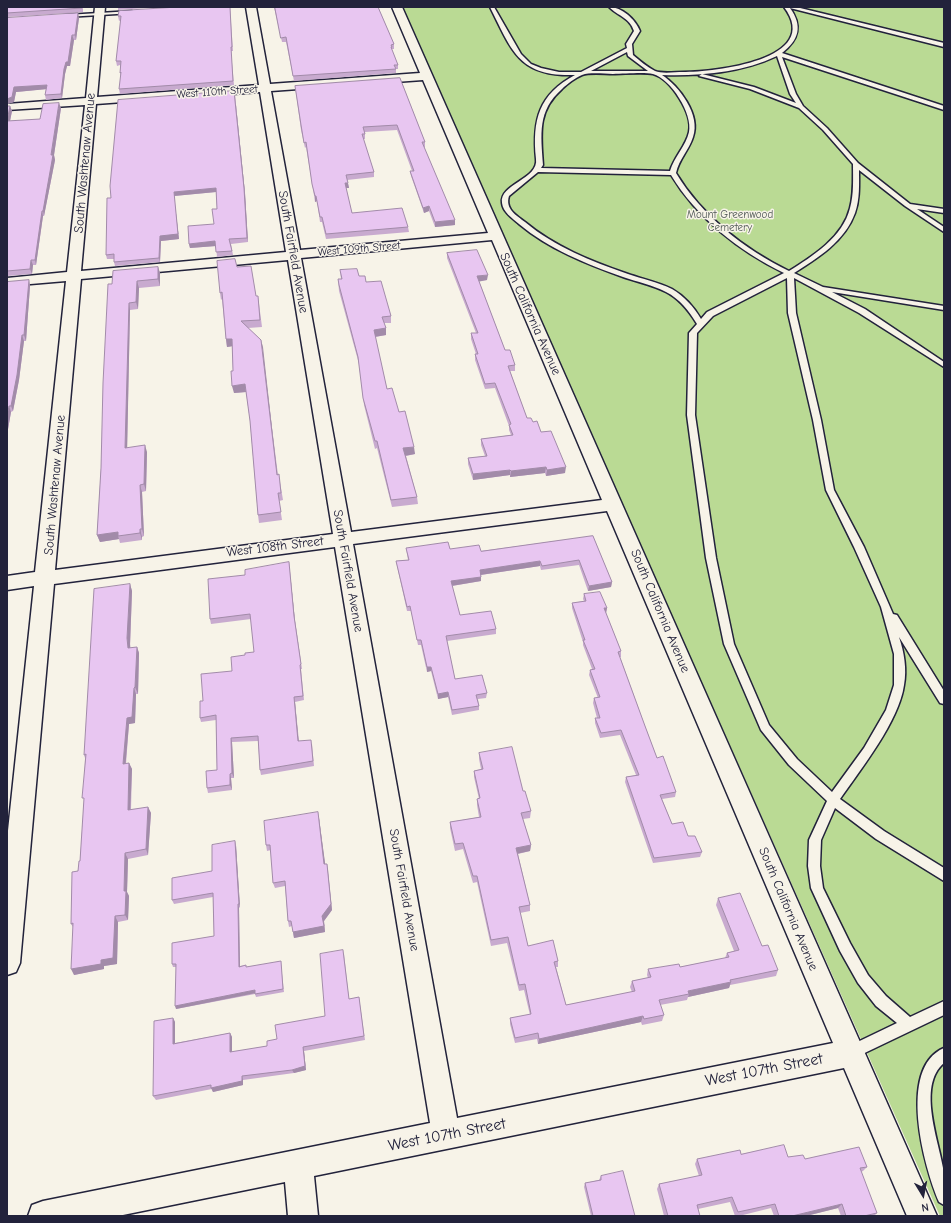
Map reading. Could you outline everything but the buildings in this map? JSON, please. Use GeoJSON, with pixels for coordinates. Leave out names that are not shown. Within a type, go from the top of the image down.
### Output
{"type":"FeatureCollection","features":[{"type":"Feature","properties":{"kind":"street","name":"South Fairfield Avenue"},"geometry":{"type":"LineString","coordinates":[[251,7],[446,1135]]}},
{"type":"Feature","properties":{"kind":"street","name":"South California Avenue"},"geometry":{"type":"LineString","coordinates":[[397,7],[495,236],[614,504],[850,1053],[922,1216]]}},
{"type":"Feature","properties":{"kind":"street","name":"South Washtenaw Avenue"},"geometry":{"type":"LineString","coordinates":[[7,963],[46,577],[100,10]]}},
{"type":"Feature","properties":{"kind":"street","name":"West 110th Street"},"geometry":{"type":"LineString","coordinates":[[7,107],[427,76]]}},
{"type":"Feature","properties":{"kind":"street","name":"West 109th Street"},"geometry":{"type":"LineString","coordinates":[[7,282],[495,236]]}},
{"type":"Feature","properties":{"kind":"street","name":"West 108th Street"},"geometry":{"type":"LineString","coordinates":[[7,582],[614,504]]}},
{"type":"Feature","properties":{"kind":"street","name":"West 107th Street"},"geometry":{"type":"LineString","coordinates":[[43,1216],[850,1053]]}},
{"type":"Feature","properties":{"kind":"street"},"geometry":{"type":"LineString","coordinates":[[298,1164],[302,1216]]}},
{"type":"Feature","properties":{"kind":"lane"},"geometry":{"type":"LineString","coordinates":[[492,7],[520,57],[528,65],[555,72],[659,74],[684,74],[730,70],[779,54],[789,44],[796,31],[794,19],[786,7]]}},
{"type":"Feature","properties":{"kind":"lane"},"geometry":{"type":"LineString","coordinates":[[611,7],[628,17],[635,24],[637,31],[629,44],[628,49],[630,55],[635,60],[668,80],[681,95],[694,126],[688,144],[674,166],[673,173],[686,193],[720,229],[766,262],[862,311],[944,365]]}},
{"type":"Feature","properties":{"kind":"lane"},"geometry":{"type":"LineString","coordinates":[[790,7],[944,45]]}},
{"type":"Feature","properties":{"kind":"lane"},"geometry":{"type":"LineString","coordinates":[[62,16],[100,10],[135,11]]}},
{"type":"Feature","properties":{"kind":"lane"},"geometry":{"type":"LineString","coordinates":[[628,49],[609,62],[572,78],[563,85],[544,105],[540,116],[540,165],[506,195],[505,203],[508,211],[521,224],[537,236],[576,256],[668,290],[679,296],[688,305],[700,324]]}},
{"type":"Feature","properties":{"kind":"lane"},"geometry":{"type":"LineString","coordinates":[[779,54],[784,74],[801,107],[825,129],[856,164],[907,205],[944,230]]}},
{"type":"Feature","properties":{"kind":"lane"},"geometry":{"type":"LineString","coordinates":[[779,54],[944,108]]}},
{"type":"Feature","properties":{"kind":"lane"},"geometry":{"type":"LineString","coordinates":[[684,74],[737,84],[801,107]]}},
{"type":"Feature","properties":{"kind":"lane"},"geometry":{"type":"LineString","coordinates":[[856,164],[852,213],[834,239],[820,252],[790,273],[726,304],[710,314],[700,324],[694,333],[691,415],[711,558],[729,644],[765,727],[793,762],[832,800],[880,835],[944,875]]}},
{"type":"Feature","properties":{"kind":"lane"},"geometry":{"type":"LineString","coordinates":[[536,170],[673,173]]}},
{"type":"Feature","properties":{"kind":"lane"},"geometry":{"type":"LineString","coordinates":[[907,205],[944,211]]}},
{"type":"Feature","properties":{"kind":"lane"},"geometry":{"type":"LineString","coordinates":[[790,273],[792,313],[817,420],[830,490],[859,547],[886,607],[900,654],[899,685],[891,711],[857,767],[832,800],[815,840],[814,866],[817,888],[845,947],[863,979],[882,1001],[908,1024]]}},
{"type":"Feature","properties":{"kind":"lane"},"geometry":{"type":"LineString","coordinates":[[819,288],[944,308]]}},
{"type":"Feature","properties":{"kind":"lane"},"geometry":{"type":"LineString","coordinates":[[886,607],[944,700]]}},
{"type":"Feature","properties":{"kind":"lane"},"geometry":{"type":"LineString","coordinates":[[850,1053],[944,1008]]}},
{"type":"Feature","properties":{"kind":"lane"},"geometry":{"type":"LineString","coordinates":[[944,1055],[934,1061],[928,1071],[924,1089],[926,1117],[934,1160],[944,1197]]}},
{"type":"Feature","properties":{"kind":"green space","name":"Mount Greenwood Cemetery"},"geometry":{"type":"Polygon","coordinates":[[[400,7],[944,7],[944,1216],[940,1216],[400,7]]]}}]}
